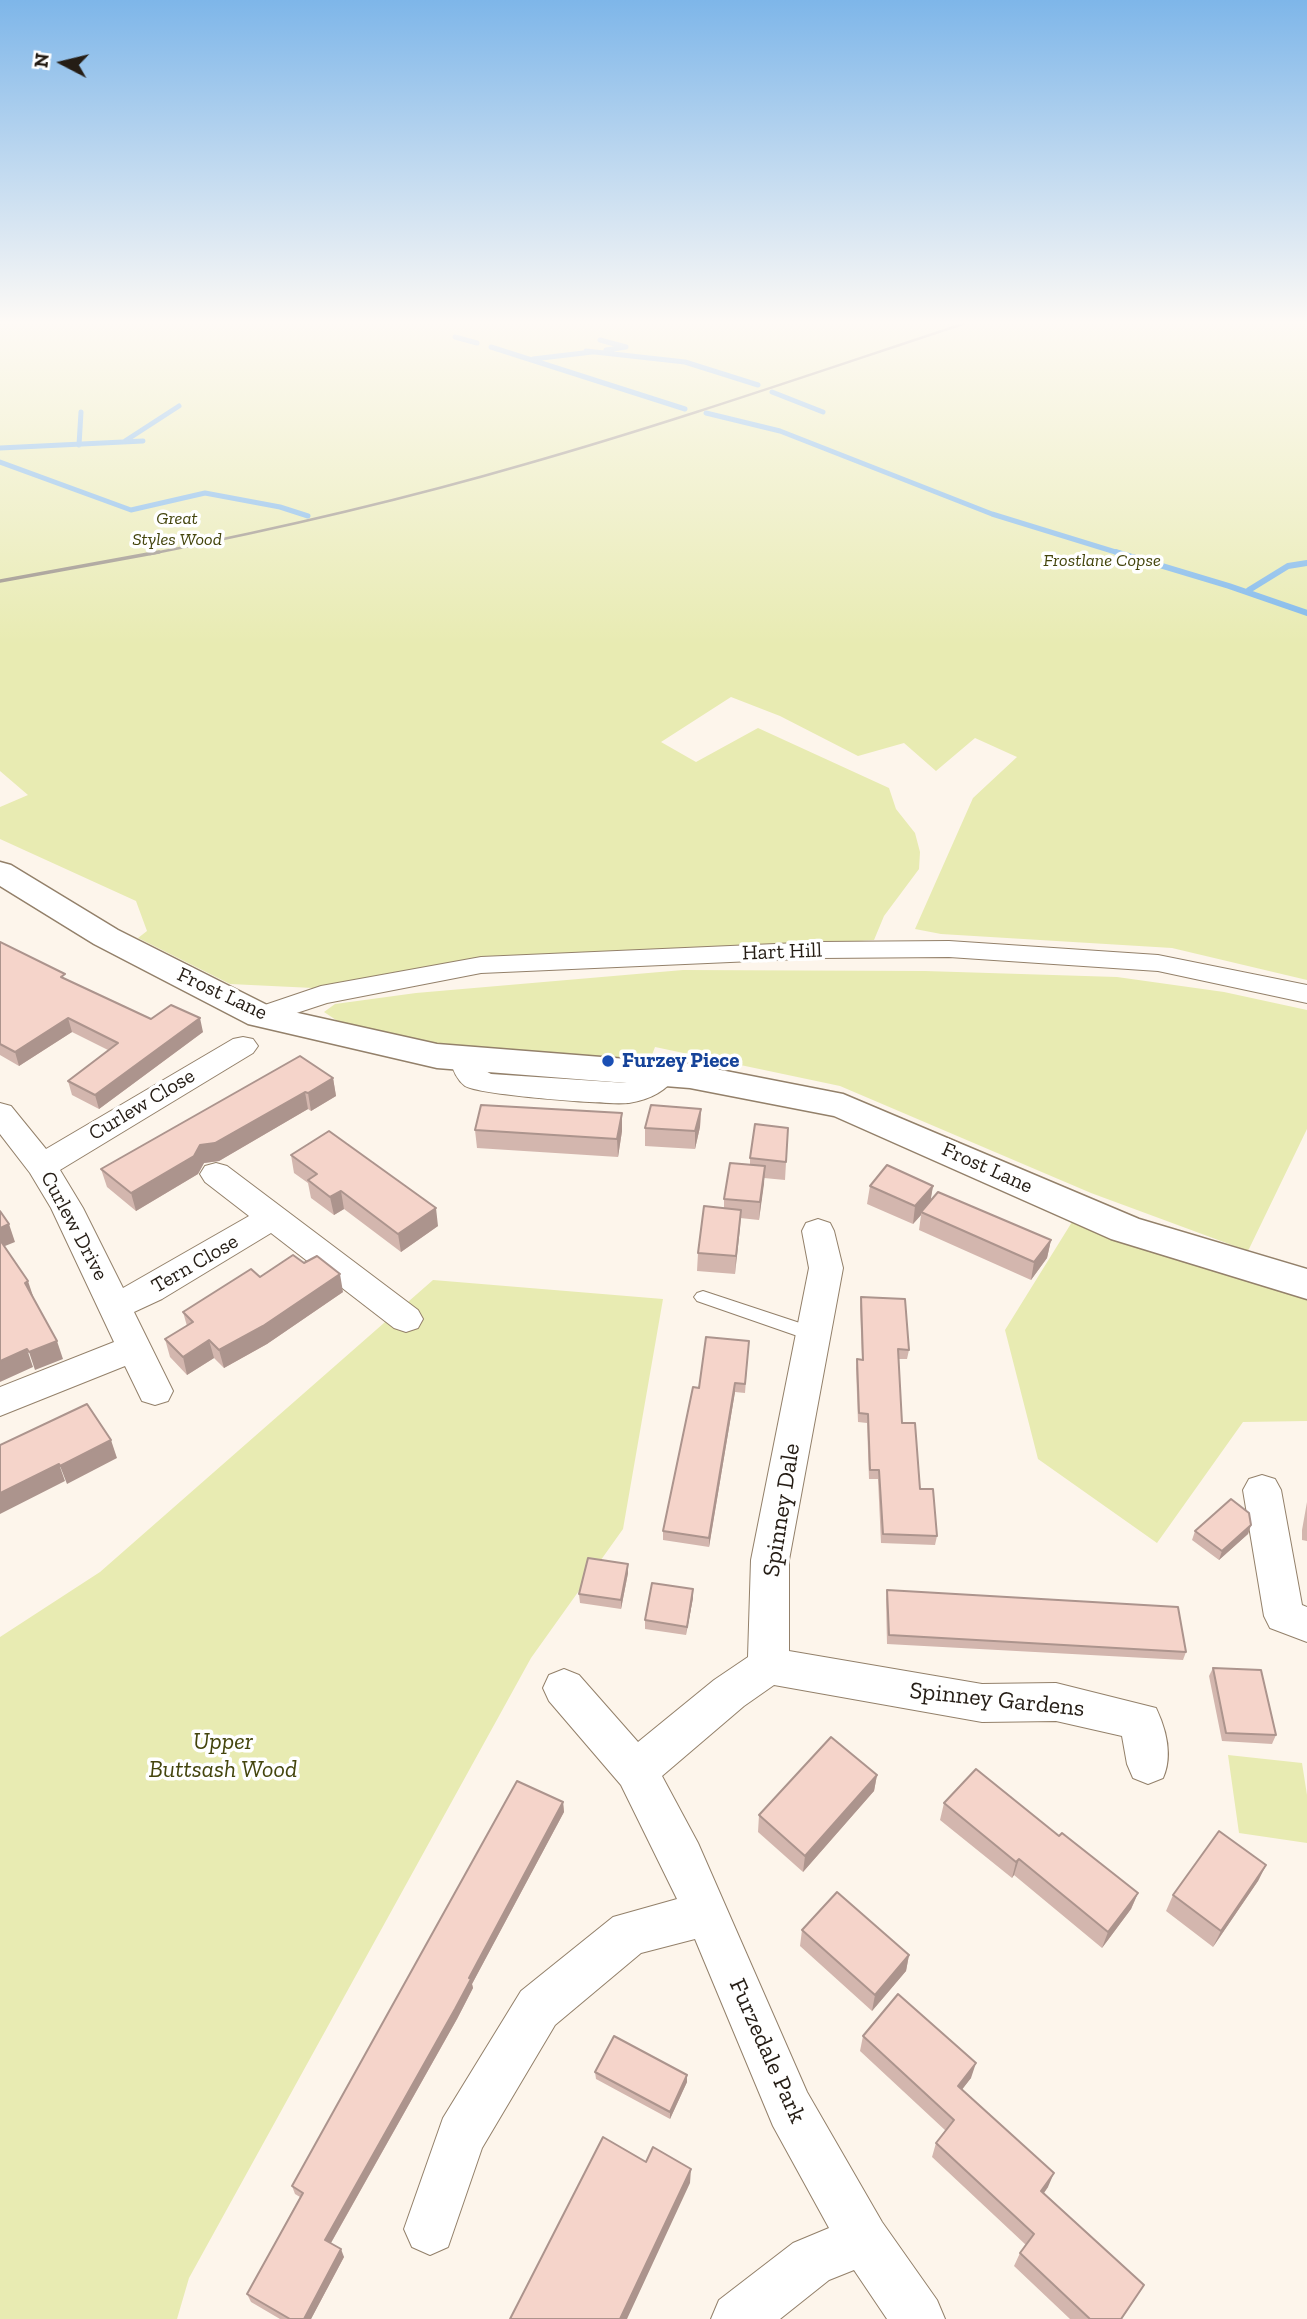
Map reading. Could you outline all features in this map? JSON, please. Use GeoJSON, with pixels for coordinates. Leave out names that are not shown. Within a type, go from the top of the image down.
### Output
{"type":"FeatureCollection","features":[{"type":"Feature","properties":{"kind":"street","name":"Frost Lane"},"geometry":{"type":"LineString","coordinates":[[3,876],[106,937],[251,1031],[437,1056],[690,1076],[843,1105],[1125,1229],[1307,1283]]}},
{"type":"Feature","properties":{"kind":"street","name":"Hart Hill"},"geometry":{"type":"LineString","coordinates":[[251,1031],[321,995],[481,965],[821,950],[950,949],[1157,963],[1307,994]]}},
{"type":"Feature","properties":{"kind":"street","name":"Curlew Close"},"geometry":{"type":"LineString","coordinates":[[42,1166],[251,1031]]}},
{"type":"Feature","properties":{"kind":"street","name":"Curlew Drive"},"geometry":{"type":"LineString","coordinates":[[0,1113],[42,1166],[67,1208],[155,1391]]}},
{"type":"Feature","properties":{"kind":"street"},"geometry":{"type":"LineString","coordinates":[[216,1174],[406,1319]]}},
{"type":"Feature","properties":{"kind":"street","name":"Tern Close"},"geometry":{"type":"LineString","coordinates":[[115,1306],[150,1290],[272,1217]]}},
{"type":"Feature","properties":{"kind":"street","name":"Spinney Dale"},"geometry":{"type":"LineString","coordinates":[[768,1666],[771,1560],[826,1268],[818,1231]]}},
{"type":"Feature","properties":{"kind":"street"},"geometry":{"type":"LineString","coordinates":[[0,1402],[134,1348]]}},
{"type":"Feature","properties":{"kind":"street"},"geometry":{"type":"LineString","coordinates":[[1262,1490],[1284,1616],[1307,1625]]}},
{"type":"Feature","properties":{"kind":"street"},"geometry":{"type":"LineString","coordinates":[[636,1771],[729,1693],[768,1666]]}},
{"type":"Feature","properties":{"kind":"street","name":"Spinney Gardens"},"geometry":{"type":"LineString","coordinates":[[768,1666],[982,1703],[1056,1702],[1141,1721],[1148,1764]]}},
{"type":"Feature","properties":{"kind":"street","name":"Furzedale Park"},"geometry":{"type":"LineString","coordinates":[[564,1688],[636,1771],[708,1914],[790,2109],[864,2240],[918,2319]]}},
{"type":"Feature","properties":{"kind":"street"},"geometry":{"type":"LineString","coordinates":[[430,2229],[461,2136],[538,2008],[629,1933],[708,1914]]}},
{"type":"Feature","properties":{"kind":"street"},"geometry":{"type":"LineString","coordinates":[[738,2319],[811,2262],[864,2240]]}},
{"type":"Feature","properties":{"kind":"lane"},"geometry":{"type":"LineString","coordinates":[[703,1297],[812,1334]]}},
{"type":"Feature","properties":{"kind":"green space"},"geometry":{"type":"Polygon","coordinates":[[[0,428],[1307,428],[1307,980],[1172,948],[941,934],[915,929],[973,798],[1017,757],[975,738],[936,771],[904,743],[858,756],[780,716],[731,697],[661,742],[696,762],[758,728],[889,788],[896,809],[915,833],[920,852],[919,869],[884,916],[874,940],[769,947],[494,956],[334,989],[230,984],[138,938],[147,931],[136,901],[0,839],[0,807],[28,795],[0,771],[0,428]]]}},
{"type":"Feature","properties":{"kind":"green space"},"geometry":{"type":"Polygon","coordinates":[[[683,970],[925,971],[1117,977],[1224,992],[1307,1010],[1307,1129],[1248,1251],[1091,1193],[840,1086],[655,1047],[649,1063],[477,1051],[365,1030],[336,1020],[324,1012],[335,1004],[416,993],[683,970]]]}},
{"type":"Feature","properties":{"kind":"green space"},"geometry":{"type":"Polygon","coordinates":[[[1072,1222],[1307,1297],[1307,1421],[1243,1422],[1157,1543],[1038,1459],[1005,1330],[1072,1222]]]}},
{"type":"Feature","properties":{"kind":"green space","name":"Upper Buttsash Wood"},"geometry":{"type":"Polygon","coordinates":[[[433,1280],[663,1299],[623,1529],[531,1658],[189,2278],[177,2319],[0,2319],[0,1637],[100,1572],[433,1280]]]}},
{"type":"Feature","properties":{"kind":"green space"},"geometry":{"type":"Polygon","coordinates":[[[1228,1755],[1302,1763],[1307,1795],[1307,1843],[1239,1833],[1228,1755]]]}},
{"type":"Feature","properties":{"kind":"building"},"geometry":{"type":"Polygon","coordinates":[[[0,942],[65,974],[61,977],[151,1019],[171,1005],[200,1018],[95,1095],[68,1081],[118,1043],[68,1018],[15,1052],[0,1044],[0,942]]]}},
{"type":"Feature","properties":{"kind":"building"},"geometry":{"type":"Polygon","coordinates":[[[300,1056],[333,1078],[215,1143],[200,1145],[194,1156],[131,1193],[101,1169],[300,1056]]]}},
{"type":"Feature","properties":{"kind":"building"},"geometry":{"type":"Polygon","coordinates":[[[481,1105],[622,1113],[617,1139],[475,1130],[481,1105]]]}},
{"type":"Feature","properties":{"kind":"building"},"geometry":{"type":"Polygon","coordinates":[[[651,1105],[701,1109],[695,1131],[645,1128],[651,1105]]]}},
{"type":"Feature","properties":{"kind":"building"},"geometry":{"type":"Polygon","coordinates":[[[755,1124],[788,1128],[786,1162],[750,1158],[755,1124]]]}},
{"type":"Feature","properties":{"kind":"building"},"geometry":{"type":"Polygon","coordinates":[[[329,1131],[436,1208],[398,1234],[341,1191],[330,1197],[308,1180],[317,1174],[291,1155],[329,1131]]]}},
{"type":"Feature","properties":{"kind":"building"},"geometry":{"type":"Polygon","coordinates":[[[730,1163],[765,1166],[760,1202],[724,1199],[730,1163]]]}},
{"type":"Feature","properties":{"kind":"building"},"geometry":{"type":"Polygon","coordinates":[[[887,1165],[933,1186],[915,1206],[870,1186],[887,1165]]]}},
{"type":"Feature","properties":{"kind":"building"},"geometry":{"type":"Polygon","coordinates":[[[938,1192],[1051,1240],[1034,1262],[921,1212],[938,1192]]]}},
{"type":"Feature","properties":{"kind":"building"},"geometry":{"type":"Polygon","coordinates":[[[704,1206],[741,1210],[736,1256],[698,1253],[704,1206]]]}},
{"type":"Feature","properties":{"kind":"building"},"geometry":{"type":"Polygon","coordinates":[[[0,1211],[9,1224],[0,1228],[0,1211]]]}},
{"type":"Feature","properties":{"kind":"building"},"geometry":{"type":"Polygon","coordinates":[[[0,1240],[28,1281],[25,1283],[57,1341],[29,1352],[27,1349],[0,1361],[0,1240]]]}},
{"type":"Feature","properties":{"kind":"building"},"geometry":{"type":"Polygon","coordinates":[[[293,1255],[304,1263],[317,1256],[340,1274],[263,1326],[219,1350],[209,1340],[183,1357],[165,1339],[193,1322],[183,1312],[251,1269],[260,1277],[293,1255]]]}},
{"type":"Feature","properties":{"kind":"building"},"geometry":{"type":"Polygon","coordinates":[[[861,1297],[905,1299],[909,1350],[898,1349],[902,1423],[915,1423],[920,1489],[933,1489],[937,1536],[883,1534],[879,1470],[870,1470],[868,1414],[859,1413],[857,1359],[863,1360],[861,1297]]]}},
{"type":"Feature","properties":{"kind":"building"},"geometry":{"type":"Polygon","coordinates":[[[706,1337],[749,1341],[745,1384],[735,1383],[709,1538],[663,1531],[693,1387],[699,1388],[706,1337]]]}},
{"type":"Feature","properties":{"kind":"building"},"geometry":{"type":"Polygon","coordinates":[[[87,1404],[111,1440],[0,1493],[0,1445],[87,1404]]]}},
{"type":"Feature","properties":{"kind":"building"},"geometry":{"type":"Polygon","coordinates":[[[1231,1499],[1249,1513],[1251,1525],[1222,1551],[1195,1531],[1231,1499]]]}},
{"type":"Feature","properties":{"kind":"building"},"geometry":{"type":"Polygon","coordinates":[[[588,1558],[628,1564],[621,1600],[579,1594],[588,1558]]]}},
{"type":"Feature","properties":{"kind":"building"},"geometry":{"type":"Polygon","coordinates":[[[652,1583],[693,1589],[687,1627],[645,1620],[652,1583]]]}},
{"type":"Feature","properties":{"kind":"building"},"geometry":{"type":"Polygon","coordinates":[[[887,1590],[1178,1607],[1186,1652],[889,1635],[887,1590]]]}},
{"type":"Feature","properties":{"kind":"building"},"geometry":{"type":"Polygon","coordinates":[[[1213,1668],[1261,1670],[1276,1735],[1226,1733],[1213,1668]]]}},
{"type":"Feature","properties":{"kind":"building"},"geometry":{"type":"Polygon","coordinates":[[[831,1737],[877,1775],[805,1856],[759,1815],[831,1737]]]}},
{"type":"Feature","properties":{"kind":"building"},"geometry":{"type":"Polygon","coordinates":[[[976,1769],[1059,1836],[1062,1833],[1138,1893],[1108,1932],[1019,1859],[1016,1862],[944,1803],[976,1769]]]}},
{"type":"Feature","properties":{"kind":"building"},"geometry":{"type":"Polygon","coordinates":[[[517,1781],[563,1802],[455,2009],[325,2240],[341,2249],[304,2319],[290,2319],[247,2294],[303,2193],[292,2186],[517,1781]]]}},
{"type":"Feature","properties":{"kind":"building"},"geometry":{"type":"Polygon","coordinates":[[[1219,1831],[1266,1865],[1221,1931],[1173,1895],[1219,1831]]]}},
{"type":"Feature","properties":{"kind":"building"},"geometry":{"type":"Polygon","coordinates":[[[837,1892],[909,1955],[875,1995],[802,1930],[837,1892]]]}},
{"type":"Feature","properties":{"kind":"building"},"geometry":{"type":"Polygon","coordinates":[[[898,1994],[976,2063],[958,2086],[1054,2173],[1041,2191],[1144,2285],[1121,2319],[1090,2319],[1020,2253],[1034,2234],[936,2143],[954,2120],[863,2036],[898,1994]]]}},
{"type":"Feature","properties":{"kind":"building"},"geometry":{"type":"Polygon","coordinates":[[[614,2036],[687,2075],[670,2112],[595,2072],[614,2036]]]}},
{"type":"Feature","properties":{"kind":"building"},"geometry":{"type":"Polygon","coordinates":[[[603,2137],[646,2162],[653,2147],[691,2169],[620,2319],[510,2319],[603,2137]]]}},
{"type":"Feature","properties":{"kind":"waterway"},"geometry":{"type":"LineString","coordinates":[[79,444],[80,428]]}},
{"type":"Feature","properties":{"kind":"waterway"},"geometry":{"type":"LineString","coordinates":[[125,441],[145,428]]}},
{"type":"Feature","properties":{"kind":"waterway"},"geometry":{"type":"LineString","coordinates":[[769,428],[992,514],[1122,554]]}},
{"type":"Feature","properties":{"kind":"waterway"},"geometry":{"type":"LineString","coordinates":[[79,444],[143,441]]}},
{"type":"Feature","properties":{"kind":"waterway"},"geometry":{"type":"LineString","coordinates":[[0,448],[79,444]]}},
{"type":"Feature","properties":{"kind":"waterway"},"geometry":{"type":"LineString","coordinates":[[0,462],[131,510],[205,493],[280,507],[308,516]]}},
{"type":"Feature","properties":{"kind":"waterway"},"geometry":{"type":"LineString","coordinates":[[1116,552],[1307,613]]}},
{"type":"Feature","properties":{"kind":"waterway"},"geometry":{"type":"LineString","coordinates":[[1249,590],[1288,566],[1307,563]]}},
{"type":"Feature","properties":{"kind":"railway"},"geometry":{"type":"LineString","coordinates":[[150,554],[433,490],[643,428]]}},
{"type":"Feature","properties":{"kind":"railway"},"geometry":{"type":"LineString","coordinates":[[0,581],[159,552]]}},
{"type":"Feature","properties":{"kind":"place","name":"Furzey Piece"},"geometry":{"type":"Point","coordinates":[608,1061]}},
{"type":"Feature","properties":{"kind":"park label","name":"Great Styles Wood"},"geometry":{"type":"Point","coordinates":[177,529]}},
{"type":"Feature","properties":{"kind":"park label","name":"Frostlane Copse"},"geometry":{"type":"Point","coordinates":[1102,561]}}]}
